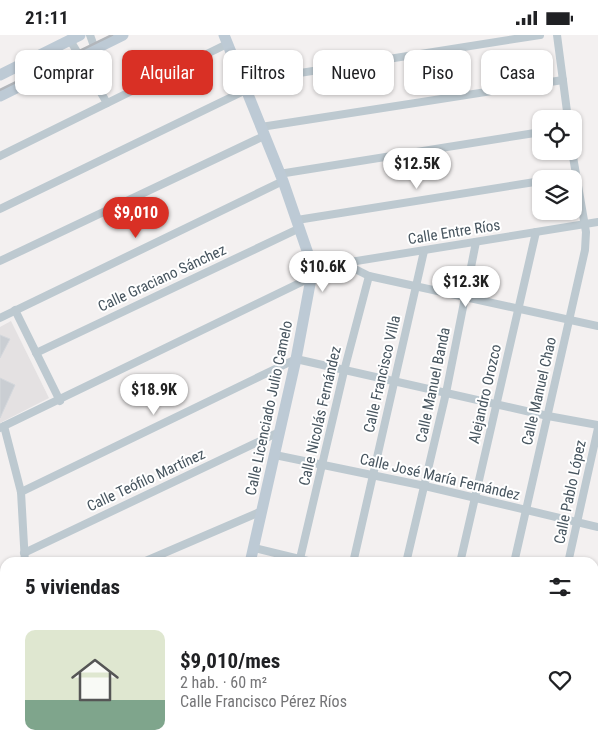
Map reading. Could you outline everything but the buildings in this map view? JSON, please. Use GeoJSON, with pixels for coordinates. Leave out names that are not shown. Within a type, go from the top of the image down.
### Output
{"type":"FeatureCollection","features":[{"type":"Feature","properties":{"kind":"street"},"geometry":{"type":"LineString","coordinates":[[90,35],[95,49],[123,35]]}},
{"type":"Feature","properties":{"kind":"street"},"geometry":{"type":"LineString","coordinates":[[303,76],[540,35]]}},
{"type":"Feature","properties":{"kind":"street"},"geometry":{"type":"LineString","coordinates":[[557,35],[567,110]]}},
{"type":"Feature","properties":{"kind":"street"},"geometry":{"type":"LineString","coordinates":[[0,75],[75,37],[78,50]]}},
{"type":"Feature","properties":{"kind":"street"},"geometry":{"type":"LineString","coordinates":[[0,156],[107,103],[226,39]]}},
{"type":"Feature","properties":{"kind":"street"},"geometry":{"type":"LineString","coordinates":[[0,261],[262,131],[563,80]]}},
{"type":"Feature","properties":{"kind":"street"},"geometry":{"type":"LineString","coordinates":[[0,96],[15,88]]}},
{"type":"Feature","properties":{"kind":"street"},"geometry":{"type":"LineString","coordinates":[[102,95],[107,103]]}},
{"type":"Feature","properties":{"kind":"street"},"geometry":{"type":"LineString","coordinates":[[0,209],[226,95]]}},
{"type":"Feature","properties":{"kind":"street","name":"Calle Licenciado Julio Camelo"},"geometry":{"type":"LineString","coordinates":[[248,95],[298,224],[313,272],[296,359],[252,557]]}},
{"type":"Feature","properties":{"kind":"street"},"geometry":{"type":"LineString","coordinates":[[0,318],[281,178],[532,134]]}},
{"type":"Feature","properties":{"kind":"street","name":"Calle Graciano Sánchez"},"geometry":{"type":"LineString","coordinates":[[36,353],[298,224],[532,183]]}},
{"type":"Feature","properties":{"kind":"street","name":"Calle Manuel Chao"},"geometry":{"type":"LineString","coordinates":[[515,557],[585,250],[585,225],[582,209]]}},
{"type":"Feature","properties":{"kind":"street","name":"Calle Entre Ríos"},"geometry":{"type":"LineString","coordinates":[[2,427],[60,401],[313,272],[345,264],[598,222]]}},
{"type":"Feature","properties":{"kind":"street","name":"Alejandro Orozco"},"geometry":{"type":"LineString","coordinates":[[461,557],[536,232]]}},
{"type":"Feature","properties":{"kind":"street","name":"Calle Manuel Banda"},"geometry":{"type":"LineString","coordinates":[[407,557],[446,393],[476,242]]}},
{"type":"Feature","properties":{"kind":"street","name":"Calle Francisco Villa"},"geometry":{"type":"LineString","coordinates":[[354,557],[424,251]]}},
{"type":"Feature","properties":{"kind":"street"},"geometry":{"type":"LineString","coordinates":[[345,264],[369,276],[598,326]]}},
{"type":"Feature","properties":{"kind":"street","name":"Calle Nicolás Fernández"},"geometry":{"type":"LineString","coordinates":[[301,557],[344,371],[369,276]]}},
{"type":"Feature","properties":{"kind":"street"},"geometry":{"type":"LineString","coordinates":[[15,310],[60,401]]}},
{"type":"Feature","properties":{"kind":"street"},"geometry":{"type":"LineString","coordinates":[[21,492],[296,359],[598,427]]}},
{"type":"Feature","properties":{"kind":"street"},"geometry":{"type":"LineString","coordinates":[[2,427],[21,492],[24,557]]}},
{"type":"Feature","properties":{"kind":"street","name":"Calle Pablo López"},"geometry":{"type":"LineString","coordinates":[[570,557],[598,427]]}},
{"type":"Feature","properties":{"kind":"street","name":"Calle Teófilo Martínez"},"geometry":{"type":"LineString","coordinates":[[24,553],[279,432]]}},
{"type":"Feature","properties":{"kind":"street","name":"Calle José María Fernández"},"geometry":{"type":"LineString","coordinates":[[275,455],[425,486],[598,527]]}},
{"type":"Feature","properties":{"kind":"street"},"geometry":{"type":"LineString","coordinates":[[155,557],[262,511]]}},
{"type":"Feature","properties":{"kind":"street"},"geometry":{"type":"LineString","coordinates":[[254,549],[285,557]]}},
{"type":"Feature","properties":{"kind":"shaded area"},"geometry":{"type":"Polygon","coordinates":[[[11,321],[49,398],[0,423],[0,327],[11,321]]]}},
{"type":"Feature","properties":{"kind":"railway"},"geometry":{"type":"LineString","coordinates":[[0,90],[112,35]]}}]}
